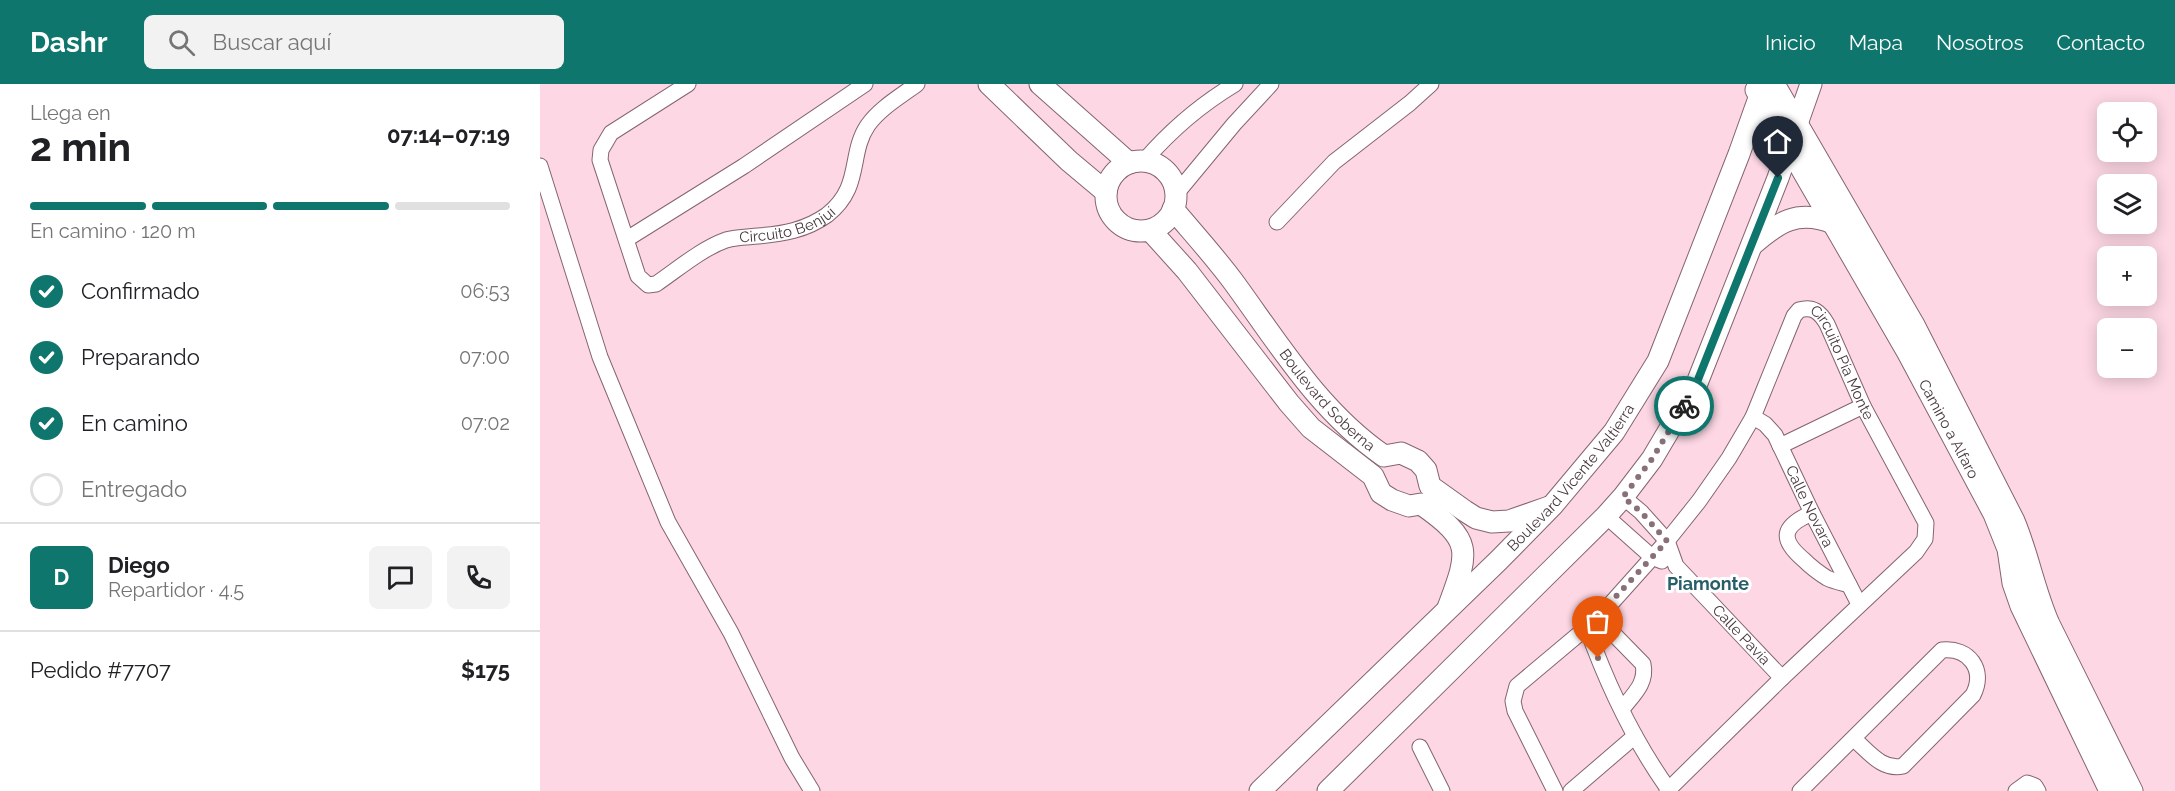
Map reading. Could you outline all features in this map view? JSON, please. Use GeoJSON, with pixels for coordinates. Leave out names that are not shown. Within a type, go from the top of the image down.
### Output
{"type":"FeatureCollection","features":[{"type":"Feature","properties":{"kind":"street","name":"Circuito Benjuí"},"geometry":{"type":"LineString","coordinates":[[688,84],[611,133],[601,150],[600,159],[638,276],[642,281],[652,285],[712,247],[728,240],[776,235],[800,229],[828,214],[848,189],[868,125],[878,114],[917,84]]}},
{"type":"Feature","properties":{"kind":"street"},"geometry":{"type":"LineString","coordinates":[[627,239],[744,166],[865,84]]}},
{"type":"Feature","properties":{"kind":"street"},"geometry":{"type":"LineString","coordinates":[[989,84],[1069,161],[1106,192]]}},
{"type":"Feature","properties":{"kind":"street"},"geometry":{"type":"LineString","coordinates":[[1235,84],[1186,117],[1137,162],[1118,169],[1110,180],[1106,192],[1111,214],[1118,223],[1138,231],[1160,226],[1168,219],[1175,202],[1234,124],[1271,84]]}},
{"type":"Feature","properties":{"kind":"street"},"geometry":{"type":"LineString","coordinates":[[1277,222],[1334,162],[1431,84]]}},
{"type":"Feature","properties":{"kind":"street"},"geometry":{"type":"LineString","coordinates":[[1332,789],[1606,516],[1652,459],[1697,382],[1778,178],[1811,84]]}},
{"type":"Feature","properties":{"kind":"street"},"geometry":{"type":"LineString","coordinates":[[1051,87],[1137,162],[1156,164],[1167,171],[1173,182],[1175,202]]}},
{"type":"Feature","properties":{"kind":"street","name":"Camino a Alfaro"},"geometry":{"type":"LineString","coordinates":[[1762,87],[1797,122],[1916,348],[2014,521],[2045,614],[2132,791]]}},
{"type":"Feature","properties":{"kind":"street","name":"Camino a Alfaro"},"geometry":{"type":"LineString","coordinates":[[1762,87],[1788,146],[1833,222],[1916,348],[1994,514],[2008,549],[2013,584],[2021,606],[2110,791]]}},
{"type":"Feature","properties":{"kind":"street","name":"Boulevard Vicente Valtierra"},"geometry":{"type":"LineString","coordinates":[[1260,791],[1446,612],[1552,506],[1614,432],[1658,361],[1739,154],[1762,87]]}},
{"type":"Feature","properties":{"kind":"street"},"geometry":{"type":"LineString","coordinates":[[1739,154],[1750,142],[1758,138],[1768,140],[1775,145],[1778,153],[1778,178]]}},
{"type":"Feature","properties":{"kind":"street"},"geometry":{"type":"LineString","coordinates":[[540,166],[600,357],[668,522],[731,633],[792,758],[812,791]]}},
{"type":"Feature","properties":{"kind":"street","name":"Boulevard Soberna"},"geometry":{"type":"LineString","coordinates":[[1175,202],[1307,385],[1365,443],[1384,456],[1401,453],[1418,461],[1426,470],[1426,495],[1456,533],[1464,555],[1460,575],[1446,612]]}},
{"type":"Feature","properties":{"kind":"street"},"geometry":{"type":"LineString","coordinates":[[1751,245],[1769,230],[1785,221],[1804,216],[1818,217],[1833,222]]}},
{"type":"Feature","properties":{"kind":"street","name":"Boulevard Soberna"},"geometry":{"type":"LineString","coordinates":[[1149,230],[1187,271],[1304,419],[1335,448],[1373,476],[1381,493],[1409,506],[1426,495]]}},
{"type":"Feature","properties":{"kind":"street","name":"Circuito Pía Monte"},"geometry":{"type":"LineString","coordinates":[[1555,791],[1515,711],[1514,694],[1522,680],[1592,623],[1667,541],[1699,501],[1729,458],[1753,417],[1794,316],[1799,310],[1808,308],[1820,313],[1827,324],[1863,406],[1926,523],[1925,539],[1916,552],[1859,604],[1668,790]]}},
{"type":"Feature","properties":{"kind":"street"},"geometry":{"type":"LineString","coordinates":[[1780,446],[1863,406]]}},
{"type":"Feature","properties":{"kind":"street","name":"Calle Novara"},"geometry":{"type":"LineString","coordinates":[[1753,417],[1770,429],[1780,446],[1859,604]]}},
{"type":"Feature","properties":{"kind":"street"},"geometry":{"type":"LineString","coordinates":[[1373,476],[1384,456]]}},
{"type":"Feature","properties":{"kind":"street","name":"Boulevard Soberna"},"geometry":{"type":"LineString","coordinates":[[1426,495],[1492,522],[1509,521],[1552,506]]}},
{"type":"Feature","properties":{"kind":"street","name":"Calle Pavía"},"geometry":{"type":"LineString","coordinates":[[1623,497],[1641,512],[1667,541],[1676,566],[1782,678]]}},
{"type":"Feature","properties":{"kind":"street"},"geometry":{"type":"LineString","coordinates":[[1812,513],[1798,519],[1790,527],[1787,538],[1788,546],[1827,578],[1849,585]]}},
{"type":"Feature","properties":{"kind":"street","name":"Calle Pavía"},"geometry":{"type":"LineString","coordinates":[[1606,516],[1652,557],[1676,566]]}},
{"type":"Feature","properties":{"kind":"street"},"geometry":{"type":"LineString","coordinates":[[1592,623],[1643,664],[1645,674],[1642,684],[1622,709]]}},
{"type":"Feature","properties":{"kind":"street"},"geometry":{"type":"LineString","coordinates":[[1592,623],[1598,658],[1635,736],[1668,790]]}},
{"type":"Feature","properties":{"kind":"street"},"geometry":{"type":"LineString","coordinates":[[1800,791],[1942,650],[1954,649],[1964,652],[1971,660],[1978,673],[1979,681],[1973,695],[1903,766],[1892,767],[1880,762],[1854,739]]}},
{"type":"Feature","properties":{"kind":"street"},"geometry":{"type":"LineString","coordinates":[[1571,791],[1635,736]]}},
{"type":"Feature","properties":{"kind":"street"},"geometry":{"type":"LineString","coordinates":[[1420,747],[1436,788]]}},
{"type":"Feature","properties":{"kind":"street"},"geometry":{"type":"LineString","coordinates":[[2016,791],[2027,783],[2035,786],[2038,791]]}},
{"type":"Feature","properties":{"kind":"way so far"},"geometry":{"type":"LineString","coordinates":[[1598,658],[1587,628],[1667,541],[1641,512],[1623,497],[1652,459],[1684,406]]}},
{"type":"Feature","properties":{"kind":"district","name":"Piamonte"},"geometry":{"type":"Point","coordinates":[1708,583]}},
{"type":"Feature","properties":{"kind":"route"},"geometry":{"type":"LineString","coordinates":[[1684,406],[1697,382],[1720,327],[1778,178]]}}]}
